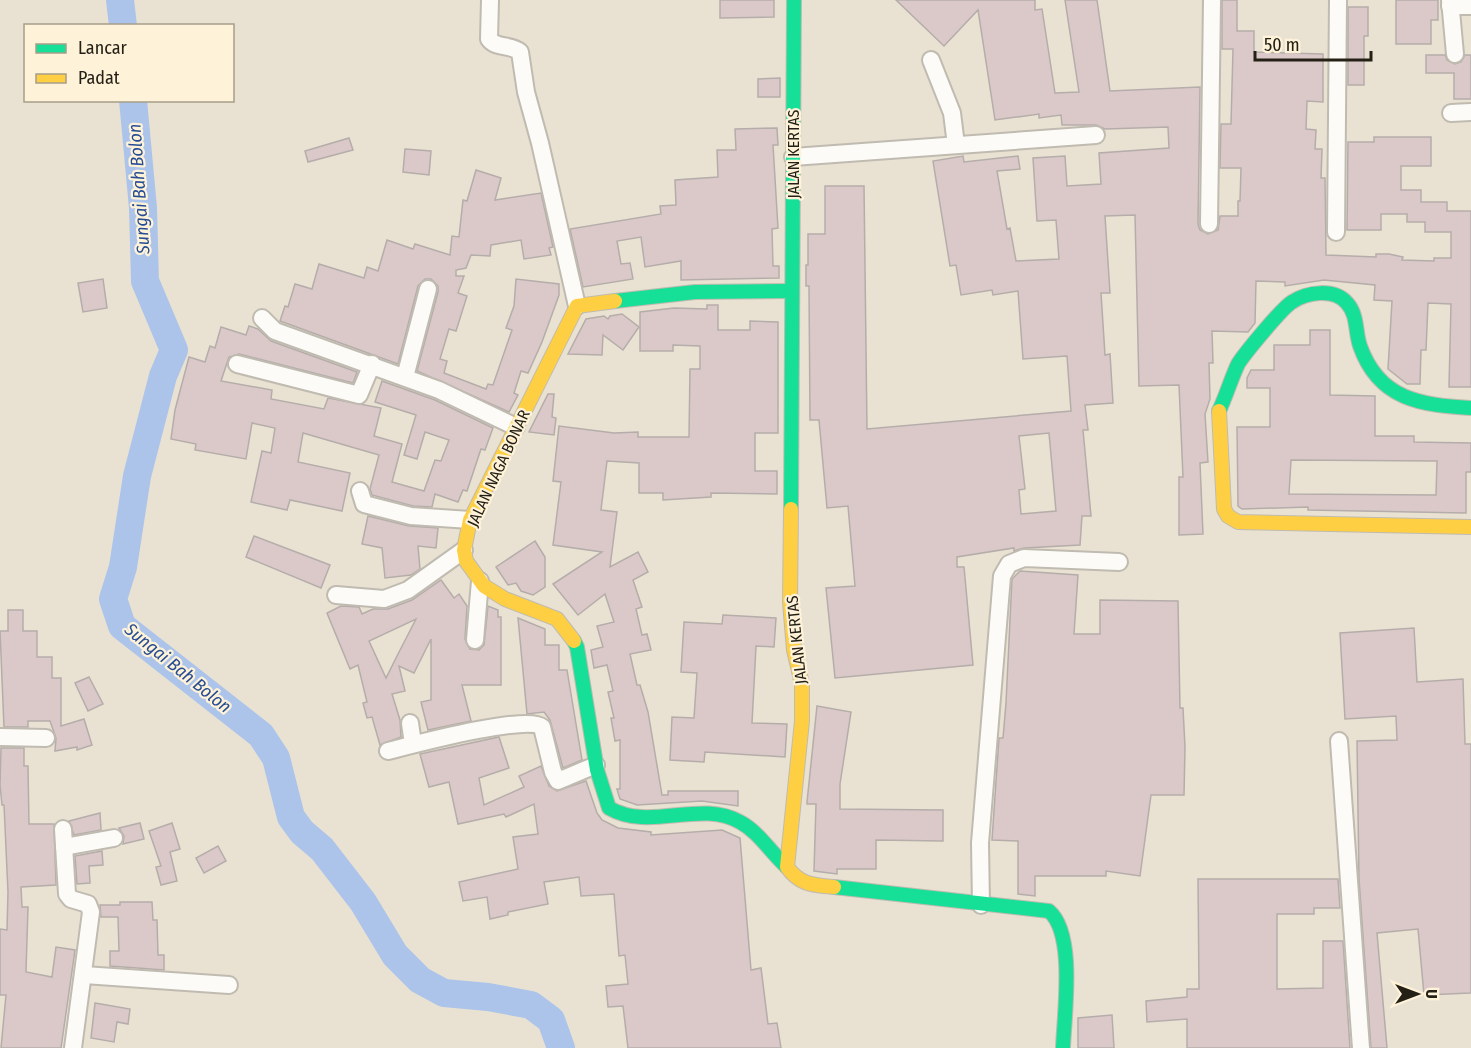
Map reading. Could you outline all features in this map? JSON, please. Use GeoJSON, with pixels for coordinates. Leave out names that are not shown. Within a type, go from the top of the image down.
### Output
{"type":"FeatureCollection","features":[{"type":"Feature","properties":{"kind":"street"},"geometry":{"type":"LineString","coordinates":[[490,0],[489,39],[492,44],[516,48],[520,52],[526,92],[577,306],[695,292],[792,291]]}},
{"type":"Feature","properties":{"kind":"street","name":"JALAN KERTAS"},"geometry":{"type":"LineString","coordinates":[[787,867],[802,721],[802,684],[794,650],[790,602],[794,0]]}},
{"type":"Feature","properties":{"kind":"street"},"geometry":{"type":"LineString","coordinates":[[1209,224],[1212,0]]}},
{"type":"Feature","properties":{"kind":"street"},"geometry":{"type":"LineString","coordinates":[[1336,232],[1338,0]]}},
{"type":"Feature","properties":{"kind":"street"},"geometry":{"type":"LineString","coordinates":[[1455,54],[1450,3],[1471,6]]}},
{"type":"Feature","properties":{"kind":"street"},"geometry":{"type":"LineString","coordinates":[[931,60],[951,113],[956,145]]}},
{"type":"Feature","properties":{"kind":"street"},"geometry":{"type":"LineString","coordinates":[[1451,113],[1471,112]]}},
{"type":"Feature","properties":{"kind":"street"},"geometry":{"type":"LineString","coordinates":[[793,157],[1096,135]]}},
{"type":"Feature","properties":{"kind":"street"},"geometry":{"type":"LineString","coordinates":[[405,377],[428,289]]}},
{"type":"Feature","properties":{"kind":"street"},"geometry":{"type":"LineString","coordinates":[[1471,408],[1424,405],[1397,394],[1386,386],[1361,349],[1353,311],[1343,299],[1331,293],[1316,293],[1300,297],[1290,303],[1239,363],[1217,422],[1224,509],[1228,516],[1238,522],[1471,527]]}},
{"type":"Feature","properties":{"kind":"street","name":"JALAN NAGA BONAR"},"geometry":{"type":"LineString","coordinates":[[464,550],[471,520],[577,306]]}},
{"type":"Feature","properties":{"kind":"street"},"geometry":{"type":"LineString","coordinates":[[262,318],[275,331],[439,390],[516,428]]}},
{"type":"Feature","properties":{"kind":"street"},"geometry":{"type":"LineString","coordinates":[[237,364],[359,394],[372,364]]}},
{"type":"Feature","properties":{"kind":"street"},"geometry":{"type":"LineString","coordinates":[[360,491],[364,504],[411,516],[471,520]]}},
{"type":"Feature","properties":{"kind":"street"},"geometry":{"type":"LineString","coordinates":[[336,595],[384,599],[408,590],[464,550],[466,561],[492,593],[557,619],[577,647],[596,765],[609,808],[618,816],[625,818],[715,814],[733,818],[745,824],[795,878],[806,884],[1049,911],[1057,918],[1060,927],[1063,959],[1063,1048]]}},
{"type":"Feature","properties":{"kind":"street"},"geometry":{"type":"LineString","coordinates":[[981,905],[980,843],[1002,576],[1009,564],[1024,558],[1119,562]]}},
{"type":"Feature","properties":{"kind":"street"},"geometry":{"type":"LineString","coordinates":[[475,640],[480,581]]}},
{"type":"Feature","properties":{"kind":"street"},"geometry":{"type":"LineString","coordinates":[[410,723],[413,744]]}},
{"type":"Feature","properties":{"kind":"street"},"geometry":{"type":"LineString","coordinates":[[388,751],[506,725],[538,724],[545,735],[555,779],[563,781],[596,765]]}},
{"type":"Feature","properties":{"kind":"street"},"geometry":{"type":"LineString","coordinates":[[0,737],[46,738]]}},
{"type":"Feature","properties":{"kind":"street"},"geometry":{"type":"LineString","coordinates":[[1339,741],[1361,1048]]}},
{"type":"Feature","properties":{"kind":"street"},"geometry":{"type":"LineString","coordinates":[[63,829],[67,894],[71,900],[88,904],[90,908],[84,975],[73,1048]]}},
{"type":"Feature","properties":{"kind":"street"},"geometry":{"type":"LineString","coordinates":[[64,847],[114,838]]}},
{"type":"Feature","properties":{"kind":"street"},"geometry":{"type":"LineString","coordinates":[[84,975],[229,985]]}},
{"type":"Feature","properties":{"kind":"building"},"geometry":{"type":"Polygon","coordinates":[[[720,0],[774,0],[774,17],[720,18],[720,0]]]}},
{"type":"Feature","properties":{"kind":"building"},"geometry":{"type":"Polygon","coordinates":[[[896,0],[1035,0],[1035,10],[1042,9],[1055,93],[1079,92],[1065,0],[1097,0],[1110,91],[1200,87],[1198,224],[1200,230],[1208,234],[1218,230],[1220,216],[1238,216],[1238,201],[1240,201],[1241,168],[1220,168],[1221,124],[1231,124],[1233,49],[1222,49],[1222,0],[1237,0],[1237,31],[1254,31],[1254,52],[1323,54],[1323,102],[1307,101],[1306,129],[1316,130],[1315,149],[1322,149],[1321,178],[1325,178],[1326,255],[1376,257],[1376,254],[1389,254],[1403,257],[1402,260],[1434,261],[1434,258],[1451,258],[1451,232],[1425,232],[1425,222],[1407,222],[1407,214],[1381,214],[1381,230],[1347,230],[1348,142],[1374,142],[1374,137],[1431,137],[1431,166],[1401,166],[1401,190],[1421,190],[1421,202],[1447,202],[1447,211],[1471,211],[1471,387],[1449,387],[1451,304],[1428,303],[1426,350],[1421,350],[1420,384],[1407,384],[1388,369],[1392,301],[1374,300],[1375,285],[1324,280],[1285,286],[1285,282],[1256,281],[1255,323],[1248,332],[1212,331],[1213,363],[1209,363],[1210,399],[1205,414],[1208,462],[1200,463],[1203,534],[1179,535],[1179,477],[1183,477],[1179,385],[1139,386],[1135,215],[1105,216],[1110,293],[1101,293],[1105,355],[1110,354],[1113,403],[1085,405],[1088,430],[1083,430],[1091,516],[1082,516],[1080,545],[1024,548],[1014,551],[1014,548],[957,557],[957,567],[964,567],[973,665],[835,678],[826,588],[855,586],[848,506],[827,508],[819,420],[810,420],[809,286],[806,286],[806,265],[808,265],[808,234],[825,234],[825,186],[864,186],[867,429],[1071,411],[1067,356],[1023,359],[1018,291],[993,295],[992,290],[961,295],[956,265],[950,266],[933,161],[963,156],[964,162],[1018,156],[1020,169],[997,171],[1007,229],[1010,228],[1016,261],[1059,259],[1056,220],[1037,221],[1033,158],[1065,156],[1067,186],[1101,184],[1099,153],[1169,148],[1168,127],[1105,129],[1096,125],[1062,125],[1061,115],[1039,118],[1039,114],[995,120],[978,10],[944,46],[896,0]],[[1049,433],[1019,436],[1025,489],[1019,490],[1021,514],[1056,511],[1049,433]]]}},
{"type":"Feature","properties":{"kind":"building"},"geometry":{"type":"Polygon","coordinates":[[[1396,0],[1438,0],[1438,20],[1431,20],[1431,44],[1396,44],[1396,0]]]}},
{"type":"Feature","properties":{"kind":"building"},"geometry":{"type":"Polygon","coordinates":[[[1348,7],[1368,7],[1368,36],[1364,36],[1364,85],[1348,85],[1348,7]]]}},
{"type":"Feature","properties":{"kind":"building"},"geometry":{"type":"Polygon","coordinates":[[[1426,55],[1445,55],[1447,60],[1455,64],[1461,62],[1465,55],[1471,55],[1471,99],[1454,99],[1454,73],[1426,73],[1426,55]]]}},
{"type":"Feature","properties":{"kind":"building"},"geometry":{"type":"Polygon","coordinates":[[[780,78],[780,97],[758,97],[758,79],[780,78]]]}},
{"type":"Feature","properties":{"kind":"building"},"geometry":{"type":"Polygon","coordinates":[[[777,128],[778,145],[773,145],[778,228],[772,229],[773,266],[779,266],[779,278],[681,280],[681,261],[645,267],[641,237],[617,241],[621,264],[630,263],[633,279],[583,287],[570,229],[661,214],[660,206],[676,205],[675,180],[718,177],[717,150],[736,150],[735,129],[777,128]]]}},
{"type":"Feature","properties":{"kind":"building"},"geometry":{"type":"Polygon","coordinates":[[[349,138],[353,150],[308,162],[305,151],[349,138]]]}},
{"type":"Feature","properties":{"kind":"building"},"geometry":{"type":"Polygon","coordinates":[[[405,149],[431,151],[429,175],[403,172],[405,149]]]}},
{"type":"Feature","properties":{"kind":"building"},"geometry":{"type":"Polygon","coordinates":[[[476,170],[501,178],[495,200],[541,193],[553,247],[549,248],[551,255],[524,259],[521,240],[491,245],[490,256],[471,255],[466,268],[456,270],[456,276],[464,276],[458,293],[467,296],[456,331],[449,329],[440,359],[447,361],[444,373],[486,389],[488,384],[493,385],[512,330],[506,328],[514,306],[516,279],[559,284],[559,295],[542,342],[528,373],[521,371],[514,393],[518,395],[509,412],[417,371],[438,292],[438,286],[431,279],[425,279],[418,286],[398,364],[280,321],[285,306],[288,307],[295,284],[312,289],[319,264],[364,278],[367,267],[378,271],[387,240],[413,249],[415,244],[450,255],[452,236],[459,237],[463,200],[467,201],[476,170]]]}},
{"type":"Feature","properties":{"kind":"building"},"geometry":{"type":"Polygon","coordinates":[[[103,279],[107,308],[83,312],[78,283],[103,279]]]}},
{"type":"Feature","properties":{"kind":"building"},"geometry":{"type":"Polygon","coordinates":[[[707,305],[718,305],[718,330],[750,330],[750,321],[778,322],[778,433],[755,433],[755,471],[777,471],[777,494],[711,493],[711,497],[663,500],[663,493],[639,493],[639,463],[607,461],[601,510],[617,512],[610,567],[638,552],[648,572],[633,580],[642,607],[636,609],[642,635],[647,634],[651,650],[630,654],[637,685],[640,685],[648,712],[662,795],[668,795],[668,791],[738,791],[738,806],[702,801],[637,805],[620,799],[617,789],[620,789],[620,740],[615,741],[611,718],[614,718],[608,692],[613,691],[607,665],[594,668],[591,650],[603,647],[597,626],[614,622],[605,594],[578,615],[553,584],[602,552],[553,545],[561,482],[553,481],[559,426],[614,433],[638,432],[638,437],[689,437],[690,369],[700,369],[700,346],[673,345],[673,351],[640,351],[640,312],[674,308],[707,309],[707,305]]]}},
{"type":"Feature","properties":{"kind":"building"},"geometry":{"type":"Polygon","coordinates":[[[622,314],[639,327],[623,350],[603,335],[602,355],[568,354],[586,319],[604,316],[608,319],[610,316],[622,314]]]}},
{"type":"Feature","properties":{"kind":"building"},"geometry":{"type":"Polygon","coordinates":[[[249,326],[258,329],[271,341],[357,372],[353,383],[239,354],[229,357],[221,381],[272,390],[271,399],[324,409],[328,398],[381,408],[374,436],[402,444],[392,482],[424,491],[435,460],[441,461],[449,440],[425,432],[417,459],[404,455],[416,415],[375,402],[382,381],[435,400],[493,428],[485,450],[481,449],[467,491],[463,490],[458,502],[435,494],[432,507],[413,506],[372,495],[370,489],[379,455],[303,433],[298,462],[350,473],[342,511],[290,500],[287,510],[251,502],[262,451],[271,453],[275,428],[252,423],[246,459],[195,450],[196,444],[171,439],[175,410],[189,357],[205,362],[210,346],[215,348],[221,327],[246,335],[249,326]]]}},
{"type":"Feature","properties":{"kind":"building"},"geometry":{"type":"Polygon","coordinates":[[[1310,330],[1330,330],[1330,395],[1375,396],[1375,436],[1414,436],[1414,442],[1471,443],[1471,472],[1466,472],[1466,513],[1308,510],[1308,507],[1242,509],[1238,506],[1237,427],[1270,427],[1270,388],[1247,388],[1247,378],[1251,370],[1274,370],[1274,345],[1310,345],[1310,330]],[[1291,460],[1289,494],[1436,495],[1437,461],[1291,460]]]}},
{"type":"Feature","properties":{"kind":"building"},"geometry":{"type":"Polygon","coordinates":[[[548,394],[554,394],[552,417],[556,418],[554,435],[529,432],[548,394]]]}},
{"type":"Feature","properties":{"kind":"building"},"geometry":{"type":"Polygon","coordinates":[[[368,516],[409,526],[438,528],[436,548],[418,546],[420,569],[411,575],[385,578],[382,548],[362,544],[368,516]]]}},
{"type":"Feature","properties":{"kind":"building"},"geometry":{"type":"Polygon","coordinates":[[[254,536],[330,565],[321,588],[246,557],[254,536]]]}},
{"type":"Feature","properties":{"kind":"building"},"geometry":{"type":"Polygon","coordinates":[[[535,541],[545,557],[545,587],[533,595],[521,591],[516,583],[508,585],[496,567],[535,541]]]}},
{"type":"Feature","properties":{"kind":"building"},"geometry":{"type":"Polygon","coordinates":[[[1020,571],[1078,575],[1074,634],[1100,634],[1100,600],[1178,601],[1180,708],[1183,708],[1185,747],[1184,795],[1151,795],[1140,876],[1106,871],[1106,876],[1035,876],[1035,896],[1018,894],[1018,841],[992,840],[999,738],[1003,738],[1006,703],[1012,579],[1020,571]]]}},
{"type":"Feature","properties":{"kind":"building"},"geometry":{"type":"Polygon","coordinates":[[[441,580],[454,598],[459,594],[467,606],[465,639],[470,649],[479,650],[484,645],[488,606],[498,610],[498,617],[501,617],[501,685],[462,685],[471,721],[428,730],[421,702],[431,700],[431,639],[414,673],[399,666],[405,691],[392,694],[400,720],[401,737],[380,745],[372,717],[367,718],[363,703],[367,702],[358,665],[350,669],[327,613],[341,606],[359,607],[362,614],[373,609],[388,609],[412,600],[441,580]],[[416,619],[369,641],[386,678],[416,619]]]}},
{"type":"Feature","properties":{"kind":"building"},"geometry":{"type":"Polygon","coordinates":[[[8,610],[23,610],[23,631],[37,631],[37,657],[52,657],[52,678],[61,678],[61,726],[84,719],[92,745],[77,750],[77,747],[55,751],[56,738],[50,721],[28,721],[28,727],[4,727],[0,631],[8,631],[8,610]]]}},
{"type":"Feature","properties":{"kind":"building"},"geometry":{"type":"Polygon","coordinates":[[[723,615],[776,618],[774,647],[756,646],[752,723],[787,724],[785,757],[705,752],[704,762],[670,760],[672,717],[694,718],[697,673],[681,672],[684,622],[722,624],[723,615]]]}},
{"type":"Feature","properties":{"kind":"building"},"geometry":{"type":"Polygon","coordinates":[[[518,618],[545,629],[545,645],[559,645],[559,670],[567,670],[582,760],[563,768],[550,720],[544,712],[527,714],[518,618]]]}},
{"type":"Feature","properties":{"kind":"building"},"geometry":{"type":"Polygon","coordinates":[[[1414,628],[1417,682],[1463,679],[1465,744],[1471,744],[1471,993],[1424,995],[1418,929],[1377,933],[1387,1048],[1371,1048],[1359,879],[1357,741],[1397,740],[1396,716],[1345,719],[1340,633],[1414,628]]]}},
{"type":"Feature","properties":{"kind":"building"},"geometry":{"type":"Polygon","coordinates":[[[89,677],[103,704],[88,711],[75,683],[89,677]]]}},
{"type":"Feature","properties":{"kind":"building"},"geometry":{"type":"Polygon","coordinates":[[[817,706],[851,712],[840,784],[840,809],[943,810],[943,841],[876,840],[876,869],[837,869],[837,874],[814,871],[816,804],[807,804],[807,802],[817,706]]]}},
{"type":"Feature","properties":{"kind":"building"},"geometry":{"type":"Polygon","coordinates":[[[499,737],[509,768],[479,778],[484,805],[524,787],[519,776],[541,766],[549,786],[557,791],[586,781],[597,813],[602,820],[618,828],[651,832],[651,835],[722,830],[740,838],[751,970],[761,968],[768,1024],[777,1023],[781,1048],[628,1048],[623,1006],[608,1007],[606,986],[628,984],[625,955],[619,956],[614,894],[581,896],[579,877],[544,882],[548,904],[508,912],[508,915],[490,919],[487,897],[463,901],[459,882],[518,869],[513,837],[538,834],[534,804],[506,817],[504,814],[458,824],[449,782],[429,787],[420,754],[499,737]]]}},
{"type":"Feature","properties":{"kind":"building"},"geometry":{"type":"Polygon","coordinates":[[[1,748],[24,748],[24,766],[28,766],[29,824],[54,824],[56,885],[21,887],[22,907],[28,907],[26,972],[52,977],[56,947],[75,950],[61,1048],[1,1048],[6,995],[0,995],[0,929],[7,930],[8,892],[4,805],[2,805],[0,785],[1,748]]]}},
{"type":"Feature","properties":{"kind":"building"},"geometry":{"type":"Polygon","coordinates":[[[100,813],[101,830],[74,835],[69,821],[100,813]]]}},
{"type":"Feature","properties":{"kind":"building"},"geometry":{"type":"Polygon","coordinates":[[[140,823],[144,839],[123,844],[124,836],[119,828],[140,823]]]}},
{"type":"Feature","properties":{"kind":"building"},"geometry":{"type":"Polygon","coordinates":[[[172,823],[180,849],[170,852],[177,881],[161,885],[156,867],[161,866],[149,831],[172,823]]]}},
{"type":"Feature","properties":{"kind":"building"},"geometry":{"type":"Polygon","coordinates":[[[218,846],[226,861],[204,873],[196,858],[218,846]]]}},
{"type":"Feature","properties":{"kind":"building"},"geometry":{"type":"Polygon","coordinates":[[[102,851],[103,865],[89,866],[90,883],[77,884],[75,856],[102,851]]]}},
{"type":"Feature","properties":{"kind":"building"},"geometry":{"type":"Polygon","coordinates":[[[1198,879],[1338,879],[1340,908],[1314,908],[1314,914],[1277,914],[1277,989],[1323,988],[1323,941],[1343,941],[1350,1048],[1187,1048],[1187,1019],[1147,1022],[1146,1001],[1187,997],[1187,989],[1199,989],[1198,879]]]}},
{"type":"Feature","properties":{"kind":"building"},"geometry":{"type":"Polygon","coordinates":[[[120,902],[152,902],[153,920],[157,920],[158,955],[164,955],[164,970],[110,966],[110,951],[119,951],[118,917],[101,917],[100,905],[120,905],[120,902]]]}},
{"type":"Feature","properties":{"kind":"building"},"geometry":{"type":"Polygon","coordinates":[[[95,1003],[130,1009],[128,1024],[117,1022],[114,1042],[91,1038],[95,1003]]]}},
{"type":"Feature","properties":{"kind":"building"},"geometry":{"type":"Polygon","coordinates":[[[1112,1015],[1114,1048],[1078,1048],[1078,1018],[1112,1015]]]}},
{"type":"Feature","properties":{"kind":"waterway","name":"Sungai Bah Bolon"},"geometry":{"type":"LineString","coordinates":[[120,0],[123,24]]}},
{"type":"Feature","properties":{"kind":"waterway","name":"Sungai Bah Bolon"},"geometry":{"type":"LineString","coordinates":[[133,102],[143,208],[145,281],[174,350],[163,376],[137,476],[123,567],[113,599],[122,626],[261,735],[276,758],[291,817],[302,832],[322,849],[363,902],[395,955],[420,980],[444,993],[488,997],[531,1005],[551,1020],[561,1048]]}},
{"type":"Feature","properties":{"kind":"traffic: fast"},"geometry":{"type":"LineString","coordinates":[[791,509],[794,0]]}},
{"type":"Feature","properties":{"kind":"traffic: fast"},"geometry":{"type":"LineString","coordinates":[[615,301],[695,292],[792,291]]}},
{"type":"Feature","properties":{"kind":"traffic: fast"},"geometry":{"type":"LineString","coordinates":[[1219,411],[1238,364],[1264,331],[1292,302],[1320,293],[1342,298],[1351,308],[1355,318],[1358,341],[1368,364],[1390,389],[1404,396],[1435,405],[1471,408]]}},
{"type":"Feature","properties":{"kind":"traffic: fast"},"geometry":{"type":"LineString","coordinates":[[574,641],[577,647],[597,770],[609,808],[625,815],[641,817],[708,813],[725,816],[747,826],[787,867]]}},
{"type":"Feature","properties":{"kind":"traffic: fast"},"geometry":{"type":"LineString","coordinates":[[834,887],[1049,911],[1057,922],[1063,937],[1066,956],[1063,1048]]}},
{"type":"Feature","properties":{"kind":"traffic: slow"},"geometry":{"type":"LineString","coordinates":[[574,641],[557,619],[505,599],[484,586],[466,561],[464,550],[470,520],[577,306],[615,301]]}},
{"type":"Feature","properties":{"kind":"traffic: slow"},"geometry":{"type":"LineString","coordinates":[[1219,411],[1224,509],[1228,516],[1238,522],[1471,527]]}},
{"type":"Feature","properties":{"kind":"traffic: slow"},"geometry":{"type":"LineString","coordinates":[[791,509],[790,602],[794,650],[802,684],[802,721],[787,867],[802,881],[813,885],[834,887]]}}]}
